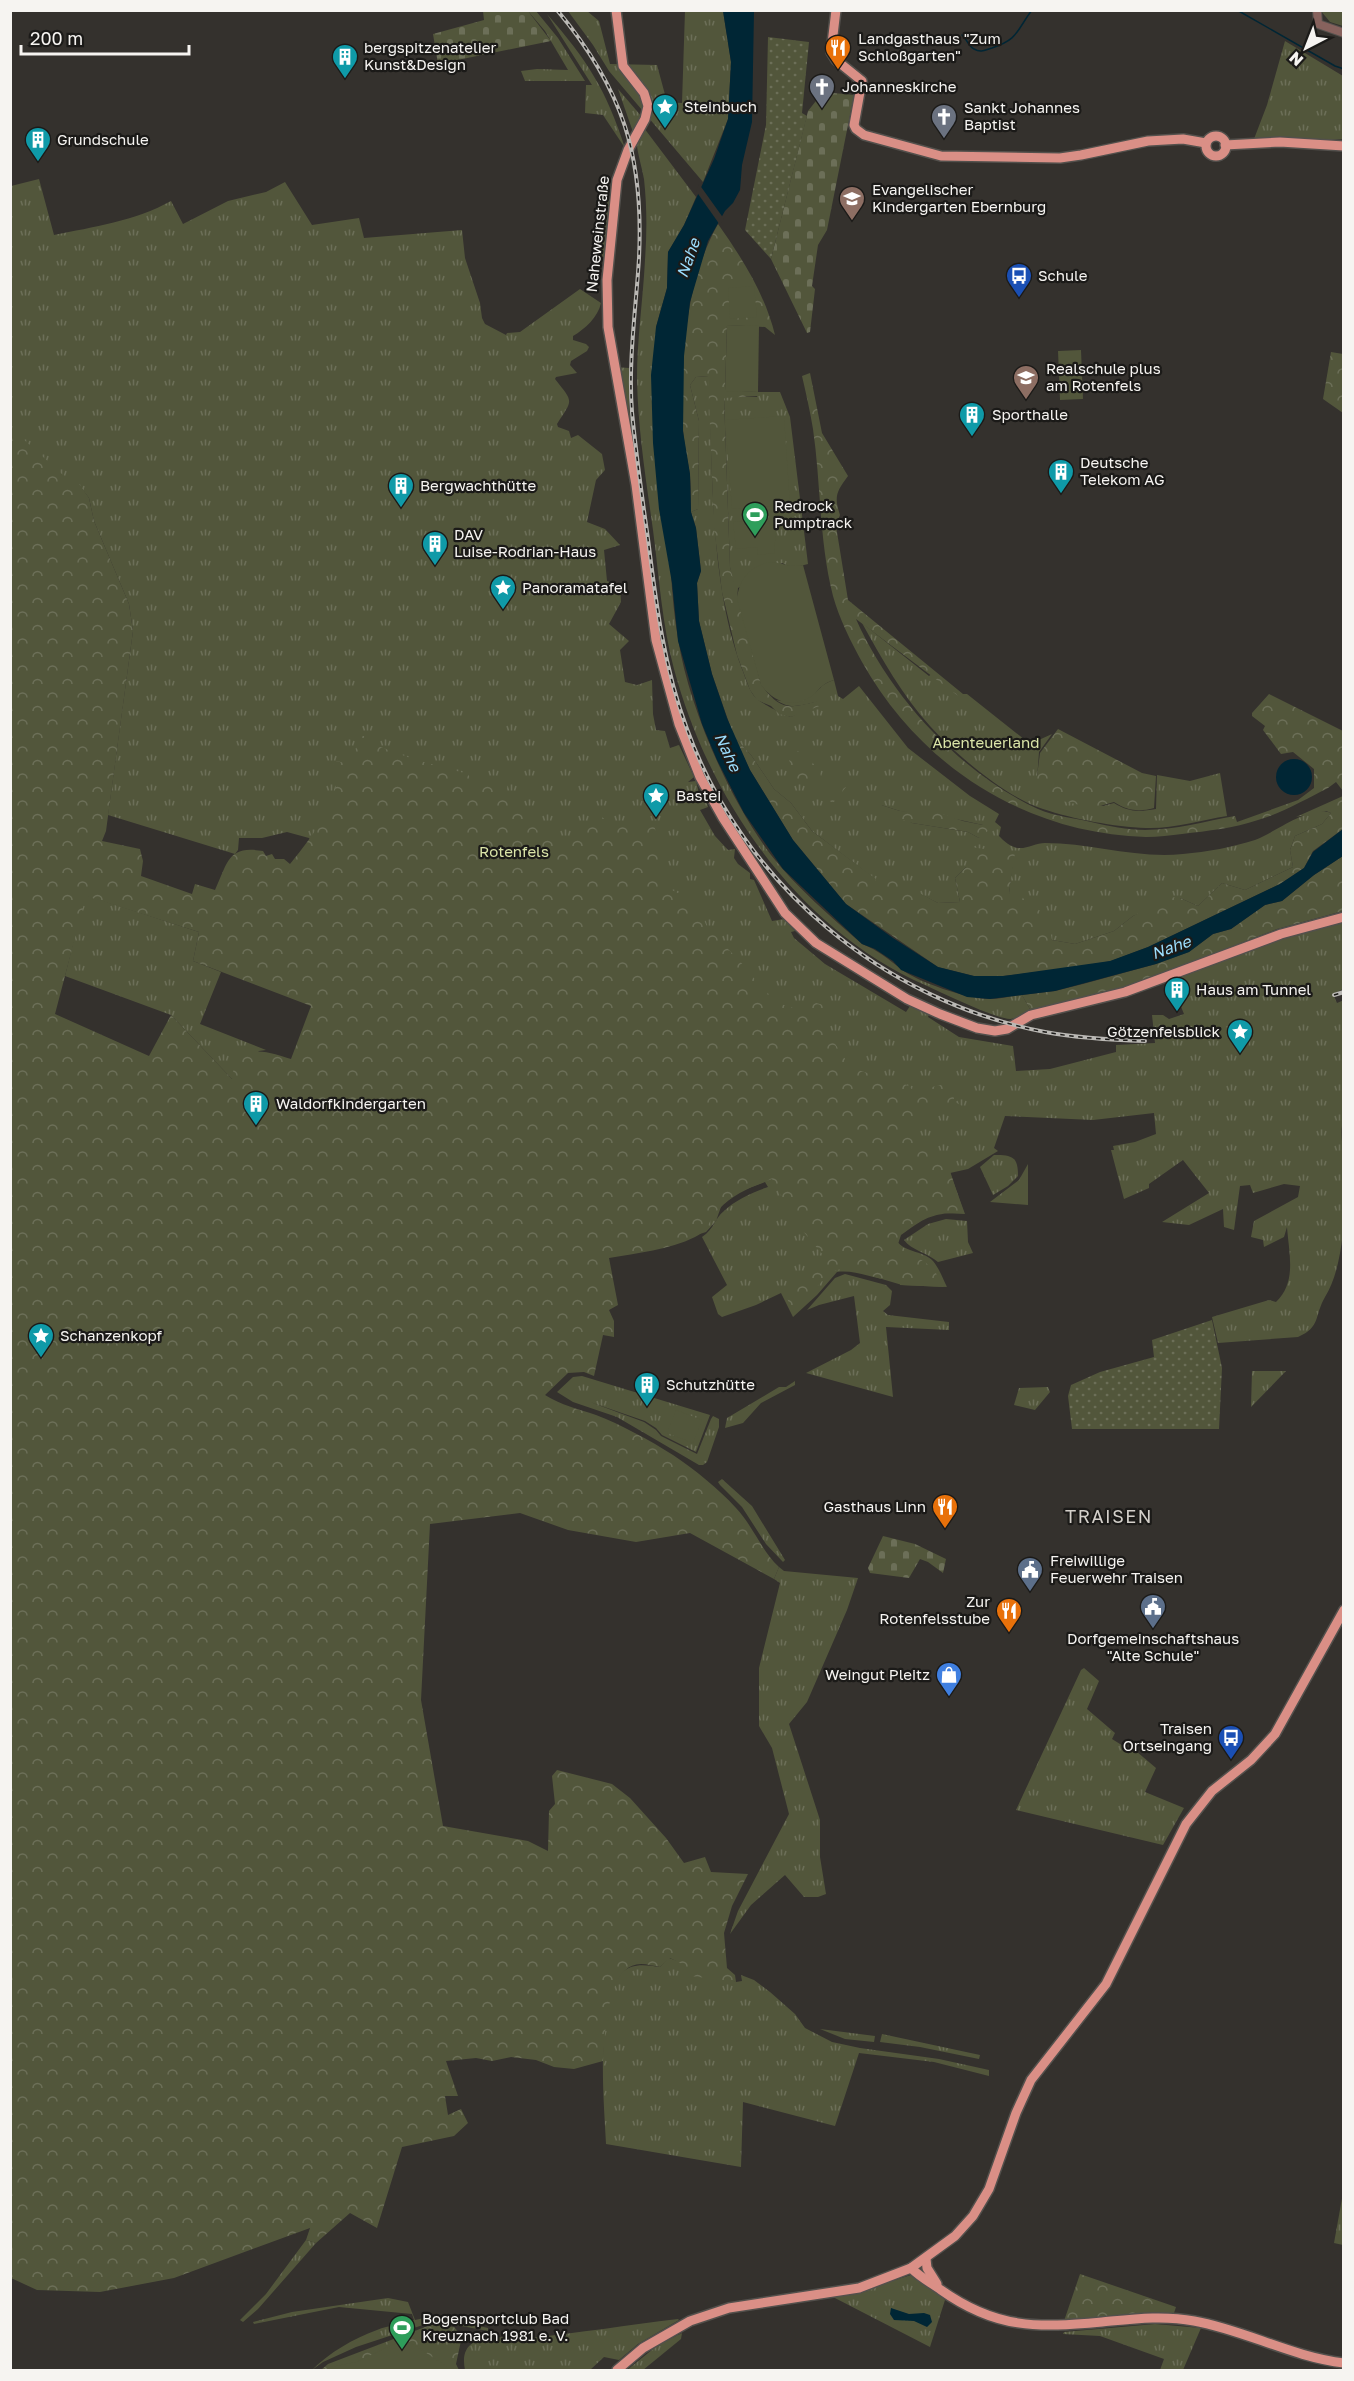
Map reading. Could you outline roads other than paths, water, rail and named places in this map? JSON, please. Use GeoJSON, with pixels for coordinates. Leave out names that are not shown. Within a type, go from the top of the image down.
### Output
{"type":"FeatureCollection","features":[{"type":"Feature","properties":{"kind":"main road","name":"Naheweinstraße"},"geometry":{"type":"LineString","coordinates":[[616,10],[623,66],[644,93],[648,106],[645,119],[624,159],[616,189],[607,299],[609,342],[636,485],[656,640],[678,724],[700,777],[723,818],[785,913],[816,943],[926,1008],[977,1028],[1001,1030],[1031,1016],[1125,992],[1281,934],[1344,917]]}},
{"type":"Feature","properties":{"kind":"main road"},"geometry":{"type":"LineString","coordinates":[[836,10],[831,52],[836,60],[862,81],[854,125],[864,135],[941,156],[1060,158],[1148,141],[1184,139],[1206,143]]}},
{"type":"Feature","properties":{"kind":"main road"},"geometry":{"type":"LineString","coordinates":[[1206,143],[1211,137],[1217,136],[1223,139],[1226,145]]}},
{"type":"Feature","properties":{"kind":"main road"},"geometry":{"type":"LineString","coordinates":[[1226,145],[1280,142],[1344,146]]}},
{"type":"Feature","properties":{"kind":"main road"},"geometry":{"type":"LineString","coordinates":[[1206,143],[1208,152],[1214,156],[1221,154],[1226,145]]}},
{"type":"Feature","properties":{"kind":"main road"},"geometry":{"type":"LineString","coordinates":[[617,2370],[659,2337],[710,2314],[749,2305],[859,2288],[911,2268],[955,2236],[973,2216],[988,2188],[1031,2080],[1106,1984],[1186,1824],[1207,1796],[1255,1755],[1275,1734],[1344,1610]]}},
{"type":"Feature","properties":{"kind":"main road"},"geometry":{"type":"LineString","coordinates":[[926,2259],[931,2276],[947,2294]]}},
{"type":"Feature","properties":{"kind":"main road"},"geometry":{"type":"LineString","coordinates":[[911,2268],[961,2304],[985,2316],[1016,2324],[1059,2325],[1176,2318],[1220,2326],[1304,2353],[1344,2363]]}},
{"type":"Feature","properties":{"kind":"street"},"geometry":{"type":"LineString","coordinates":[[1317,10],[1318,24],[1344,33]]}},
{"type":"Feature","properties":{"kind":"water","name":"Nahe"},"geometry":{"type":"Polygon","coordinates":[[[723,11],[754,11],[752,122],[742,165],[740,190],[708,241],[690,302],[684,356],[683,431],[690,474],[691,512],[696,528],[701,571],[697,583],[699,621],[712,674],[727,718],[750,770],[793,840],[846,904],[938,967],[974,976],[1003,976],[1110,961],[1148,947],[1280,884],[1304,868],[1313,852],[1343,829],[1343,856],[1314,875],[1282,901],[1265,905],[1231,929],[1213,934],[1189,952],[1156,964],[1055,991],[990,999],[967,997],[901,970],[893,961],[875,949],[862,944],[783,869],[744,813],[702,724],[678,641],[672,583],[659,509],[653,443],[651,375],[656,327],[667,288],[668,252],[684,225],[714,159],[728,119],[731,62],[723,11]]]}},
{"type":"Feature","properties":{"kind":"water"},"geometry":{"type":"Polygon","coordinates":[[[1294,759],[1307,764],[1312,777],[1307,790],[1294,795],[1281,790],[1276,777],[1281,764],[1294,759]]]}},
{"type":"Feature","properties":{"kind":"water"},"geometry":{"type":"Polygon","coordinates":[[[891,2308],[909,2314],[930,2315],[932,2322],[927,2327],[914,2321],[894,2320],[890,2314],[891,2308]]]}},
{"type":"Feature","properties":{"kind":"waterway"},"geometry":{"type":"LineString","coordinates":[[962,35],[976,50],[983,51],[1001,45],[1012,38],[1032,10]]}},
{"type":"Feature","properties":{"kind":"waterway"},"geometry":{"type":"LineString","coordinates":[[1237,10],[1344,69]]}},
{"type":"Feature","properties":{"kind":"railway"},"geometry":{"type":"LineString","coordinates":[[557,10],[580,39],[613,96],[625,125],[633,156],[640,221],[631,374],[637,460],[654,587],[672,683],[687,729],[712,785],[744,837],[782,885],[826,927],[875,963],[929,993],[985,1016],[1057,1034],[1145,1041]]}},
{"type":"Feature","properties":{"kind":"railway"},"geometry":{"type":"LineString","coordinates":[[1334,995],[1344,992]]}},
{"type":"Feature","properties":{"kind":"place","name":"Landgasthaus \"Zum Schloßgarten\""},"geometry":{"type":"Point","coordinates":[838,71]}},
{"type":"Feature","properties":{"kind":"place","name":"bergspitzenatelier Kunst&Design"},"geometry":{"type":"Point","coordinates":[345,80]}},
{"type":"Feature","properties":{"kind":"place","name":"Johanneskirche"},"geometry":{"type":"Point","coordinates":[822,110]}},
{"type":"Feature","properties":{"kind":"place","name":"Steinbuch"},"geometry":{"type":"Point","coordinates":[665,130]}},
{"type":"Feature","properties":{"kind":"place","name":"Sankt Johannes Baptist"},"geometry":{"type":"Point","coordinates":[944,140]}},
{"type":"Feature","properties":{"kind":"place","name":"Grundschule"},"geometry":{"type":"Point","coordinates":[38,163]}},
{"type":"Feature","properties":{"kind":"place","name":"Evangelischer Kindergarten Ebernburg"},"geometry":{"type":"Point","coordinates":[852,222]}},
{"type":"Feature","properties":{"kind":"place","name":"Schule"},"geometry":{"type":"Point","coordinates":[1019,299]}},
{"type":"Feature","properties":{"kind":"place","name":"Realschule plus am Rotenfels"},"geometry":{"type":"Point","coordinates":[1026,401]}},
{"type":"Feature","properties":{"kind":"place","name":"Sporthalle"},"geometry":{"type":"Point","coordinates":[972,438]}},
{"type":"Feature","properties":{"kind":"place","name":"Deutsche Telekom AG"},"geometry":{"type":"Point","coordinates":[1061,495]}},
{"type":"Feature","properties":{"kind":"place","name":"Bergwachthütte"},"geometry":{"type":"Point","coordinates":[401,509]}},
{"type":"Feature","properties":{"kind":"place","name":"Redrock Pumptrack"},"geometry":{"type":"Point","coordinates":[755,538]}},
{"type":"Feature","properties":{"kind":"place","name":"DAV Luise-Rodrian-Haus"},"geometry":{"type":"Point","coordinates":[435,567]}},
{"type":"Feature","properties":{"kind":"place","name":"Panoramatafel"},"geometry":{"type":"Point","coordinates":[503,611]}},
{"type":"Feature","properties":{"kind":"place","name":"Bastei"},"geometry":{"type":"Point","coordinates":[656,819]}},
{"type":"Feature","properties":{"kind":"place","name":"Haus am Tunnel"},"geometry":{"type":"Point","coordinates":[1177,1013]}},
{"type":"Feature","properties":{"kind":"place","name":"Götzenfelsblick"},"geometry":{"type":"Point","coordinates":[1240,1055]}},
{"type":"Feature","properties":{"kind":"place","name":"Waldorfkindergarten"},"geometry":{"type":"Point","coordinates":[256,1127]}},
{"type":"Feature","properties":{"kind":"place","name":"Schanzenkopf"},"geometry":{"type":"Point","coordinates":[41,1359]}},
{"type":"Feature","properties":{"kind":"place","name":"Schutzhütte"},"geometry":{"type":"Point","coordinates":[647,1408]}},
{"type":"Feature","properties":{"kind":"place","name":"Gasthaus Linn"},"geometry":{"type":"Point","coordinates":[945,1530]}},
{"type":"Feature","properties":{"kind":"place","name":"Freiwillige Feuerwehr Traisen"},"geometry":{"type":"Point","coordinates":[1030,1593]}},
{"type":"Feature","properties":{"kind":"place","name":"Dorfgemeinschaftshaus \"Alte Schule\""},"geometry":{"type":"Point","coordinates":[1153,1630]}},
{"type":"Feature","properties":{"kind":"place","name":"Zur Rotenfelsstube"},"geometry":{"type":"Point","coordinates":[1009,1634]}},
{"type":"Feature","properties":{"kind":"place","name":"Weingut Pleitz"},"geometry":{"type":"Point","coordinates":[949,1698]}},
{"type":"Feature","properties":{"kind":"place","name":"Traisen Ortseingang"},"geometry":{"type":"Point","coordinates":[1231,1761]}},
{"type":"Feature","properties":{"kind":"place","name":"Bogensportclub Bad Kreuznach 1981 e. V."},"geometry":{"type":"Point","coordinates":[402,2351]}},
{"type":"Feature","properties":{"kind":"district","name":"TRAISEN"},"geometry":{"type":"Point","coordinates":[1109,1517]}},
{"type":"Feature","properties":{"kind":"park label","name":"Abenteuerland"},"geometry":{"type":"Point","coordinates":[986,743]}},
{"type":"Feature","properties":{"kind":"park label","name":"Rotenfels"},"geometry":{"type":"Point","coordinates":[514,852]}}]}
